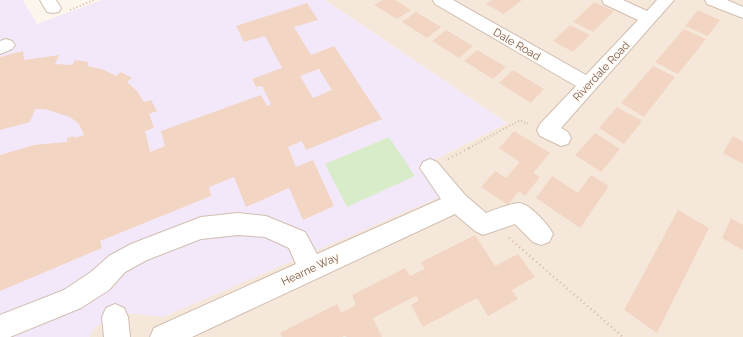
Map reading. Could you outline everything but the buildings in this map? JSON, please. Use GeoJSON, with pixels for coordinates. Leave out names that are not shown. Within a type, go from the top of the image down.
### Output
{"type":"FeatureCollection","features":[{"type":"Feature","properties":{"kind":"street"},"geometry":{"type":"LineString","coordinates":[[610,0],[649,19]]}},
{"type":"Feature","properties":{"kind":"street","name":"Riverdale Road"},"geometry":{"type":"LineString","coordinates":[[554,134],[588,85],[666,0]]}},
{"type":"Feature","properties":{"kind":"street"},"geometry":{"type":"LineString","coordinates":[[713,0],[743,13]]}},
{"type":"Feature","properties":{"kind":"street","name":"Dale Road"},"geometry":{"type":"LineString","coordinates":[[446,1],[588,85]]}},
{"type":"Feature","properties":{"kind":"street"},"geometry":{"type":"LineString","coordinates":[[430,168],[457,202],[487,223],[519,213],[541,234]]}},
{"type":"Feature","properties":{"kind":"street","name":"Hearne Way"},"geometry":{"type":"LineString","coordinates":[[163,337],[457,202]]}},
{"type":"Feature","properties":{"kind":"street"},"geometry":{"type":"LineString","coordinates":[[0,328],[72,299],[100,281],[118,264],[139,252],[201,228],[238,224],[266,227],[297,240],[311,268]]}},
{"type":"Feature","properties":{"kind":"path"},"geometry":{"type":"LineString","coordinates":[[430,168],[520,120],[526,124],[531,120],[554,134]]}},
{"type":"Feature","properties":{"kind":"path"},"geometry":{"type":"LineString","coordinates":[[487,223],[623,337]]}},
{"type":"Feature","properties":{"kind":"shaded area"},"geometry":{"type":"Polygon","coordinates":[[[0,0],[23,0],[37,24],[102,0],[325,0],[507,123],[418,168],[442,196],[163,317],[126,313],[95,327],[89,337],[0,337],[0,0]]]}},
{"type":"Feature","properties":{"kind":"shaded area"},"geometry":{"type":"Polygon","coordinates":[[[325,0],[743,0],[743,337],[89,337],[95,327],[126,313],[163,317],[441,196],[418,168],[507,123],[325,0]]]}},
{"type":"Feature","properties":{"kind":"green space"},"geometry":{"type":"Polygon","coordinates":[[[389,137],[415,176],[347,207],[325,164],[389,137]]]}}]}
